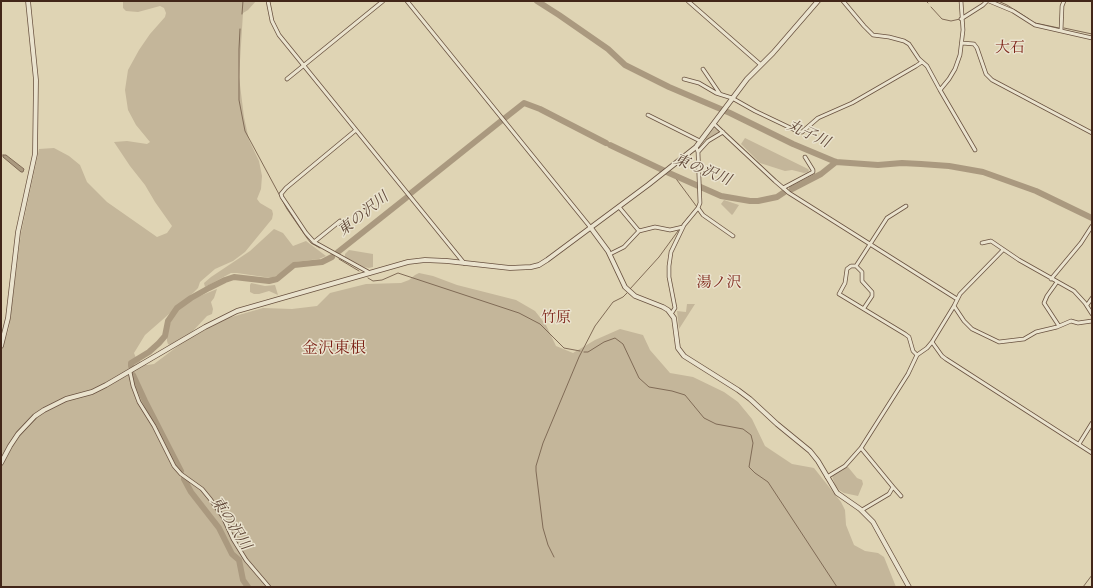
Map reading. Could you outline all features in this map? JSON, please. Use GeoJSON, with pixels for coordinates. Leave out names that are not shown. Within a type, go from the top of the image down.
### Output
{"type":"FeatureCollection","features":[{"type":"Feature","properties":{"kind":"street"},"geometry":{"type":"LineString","coordinates":[[1,346],[8,318],[18,232],[35,154],[36,80],[28,1]]}},
{"type":"Feature","properties":{"kind":"street"},"geometry":{"type":"LineString","coordinates":[[268,1],[275,29],[303,66],[464,263]]}},
{"type":"Feature","properties":{"kind":"street"},"geometry":{"type":"LineString","coordinates":[[287,80],[383,1]]}},
{"type":"Feature","properties":{"kind":"street"},"geometry":{"type":"LineString","coordinates":[[407,1],[591,228],[610,254],[622,282],[630,292],[663,307],[671,314],[676,324],[678,348],[684,356],[750,399],[777,424],[810,451],[818,461],[826,477],[837,493],[862,510],[873,522],[909,587]]}},
{"type":"Feature","properties":{"kind":"street"},"geometry":{"type":"LineString","coordinates":[[688,1],[761,65]]}},
{"type":"Feature","properties":{"kind":"street"},"geometry":{"type":"LineString","coordinates":[[1,463],[18,434],[35,416],[58,403],[92,392],[130,372],[226,315],[408,262],[425,260],[510,268],[531,267],[547,260],[663,174],[696,147],[747,79],[818,1]]}},
{"type":"Feature","properties":{"kind":"street"},"geometry":{"type":"LineString","coordinates":[[843,1],[870,33],[904,41],[912,48],[930,71],[975,150]]}},
{"type":"Feature","properties":{"kind":"street"},"geometry":{"type":"LineString","coordinates":[[940,90],[949,79],[960,56],[963,30],[961,19],[961,1]]}},
{"type":"Feature","properties":{"kind":"street"},"geometry":{"type":"LineString","coordinates":[[961,19],[988,1],[1013,10],[1035,25],[1092,38]]}},
{"type":"Feature","properties":{"kind":"street"},"geometry":{"type":"LineString","coordinates":[[1061,31],[1062,6],[1064,1]]}},
{"type":"Feature","properties":{"kind":"street"},"geometry":{"type":"LineString","coordinates":[[962,43],[974,44],[977,48],[986,74],[992,80],[1092,133]]}},
{"type":"Feature","properties":{"kind":"street"},"geometry":{"type":"LineString","coordinates":[[684,79],[699,83],[712,92],[732,98],[755,111],[799,132],[802,132],[818,118],[852,103],[922,62]]}},
{"type":"Feature","properties":{"kind":"street"},"geometry":{"type":"LineString","coordinates":[[704,69],[720,94]]}},
{"type":"Feature","properties":{"kind":"street"},"geometry":{"type":"LineString","coordinates":[[648,114],[700,141]]}},
{"type":"Feature","properties":{"kind":"street"},"geometry":{"type":"LineString","coordinates":[[715,123],[783,188],[957,299]]}},
{"type":"Feature","properties":{"kind":"street"},"geometry":{"type":"LineString","coordinates":[[356,130],[286,188],[281,194],[306,233],[314,242],[370,273]]}},
{"type":"Feature","properties":{"kind":"street"},"geometry":{"type":"LineString","coordinates":[[698,152],[708,141],[723,132]]}},
{"type":"Feature","properties":{"kind":"street"},"geometry":{"type":"LineString","coordinates":[[671,314],[675,308],[669,277],[671,252],[683,227],[698,208],[700,203],[698,152],[696,147]]}},
{"type":"Feature","properties":{"kind":"street"},"geometry":{"type":"LineString","coordinates":[[783,188],[813,172],[805,157]]}},
{"type":"Feature","properties":{"kind":"street"},"geometry":{"type":"LineString","coordinates":[[856,266],[887,218],[906,206]]}},
{"type":"Feature","properties":{"kind":"street"},"geometry":{"type":"LineString","coordinates":[[619,207],[639,231]]}},
{"type":"Feature","properties":{"kind":"street"},"geometry":{"type":"LineString","coordinates":[[698,208],[703,216],[733,236]]}},
{"type":"Feature","properties":{"kind":"street"},"geometry":{"type":"LineString","coordinates":[[314,242],[340,222]]}},
{"type":"Feature","properties":{"kind":"street"},"geometry":{"type":"LineString","coordinates":[[1051,279],[1082,243],[1092,226]]}},
{"type":"Feature","properties":{"kind":"street"},"geometry":{"type":"LineString","coordinates":[[610,254],[624,247],[639,231],[655,227],[670,230],[683,227]]}},
{"type":"Feature","properties":{"kind":"street"},"geometry":{"type":"LineString","coordinates":[[982,244],[991,241],[1051,279],[1074,291],[1087,305],[1092,314]]}},
{"type":"Feature","properties":{"kind":"street"},"geometry":{"type":"LineString","coordinates":[[826,477],[845,466],[861,448],[908,374],[917,355],[932,342],[965,287],[1004,250]]}},
{"type":"Feature","properties":{"kind":"street"},"geometry":{"type":"LineString","coordinates":[[856,266],[851,266],[848,269],[845,283],[839,294],[864,308],[908,337],[913,351],[917,355]]}},
{"type":"Feature","properties":{"kind":"street"},"geometry":{"type":"LineString","coordinates":[[856,266],[862,272],[862,282],[872,292],[872,296],[864,308]]}},
{"type":"Feature","properties":{"kind":"street"},"geometry":{"type":"LineString","coordinates":[[1057,282],[1044,303],[1059,326]]}},
{"type":"Feature","properties":{"kind":"street"},"geometry":{"type":"LineString","coordinates":[[1087,305],[1092,298]]}},
{"type":"Feature","properties":{"kind":"street"},"geometry":{"type":"LineString","coordinates":[[954,306],[964,321],[972,329],[999,342],[1019,340],[1036,332],[1071,321],[1078,323],[1092,322]]}},
{"type":"Feature","properties":{"kind":"street"},"geometry":{"type":"LineString","coordinates":[[932,342],[946,359],[1092,453]]}},
{"type":"Feature","properties":{"kind":"street"},"geometry":{"type":"LineString","coordinates":[[130,372],[139,402],[154,426],[174,466],[181,474],[202,489],[211,500],[223,517],[242,554],[269,587]]}},
{"type":"Feature","properties":{"kind":"street"},"geometry":{"type":"LineString","coordinates":[[1079,444],[1092,423]]}},
{"type":"Feature","properties":{"kind":"street"},"geometry":{"type":"LineString","coordinates":[[861,448],[892,487],[902,496]]}},
{"type":"Feature","properties":{"kind":"street"},"geometry":{"type":"LineString","coordinates":[[862,510],[889,494],[892,487]]}},
{"type":"Feature","properties":{"kind":"shaded area"},"geometry":{"type":"Polygon","coordinates":[[[123,1],[256,1],[243,13],[239,77],[244,117],[249,140],[259,161],[262,176],[261,189],[257,199],[260,203],[272,210],[273,214],[272,219],[245,252],[233,261],[215,269],[200,282],[198,288],[193,293],[145,335],[134,353],[136,358],[141,362],[147,365],[154,364],[186,340],[228,318],[263,308],[292,309],[317,306],[330,293],[366,284],[401,283],[409,280],[419,273],[433,276],[457,285],[516,300],[535,311],[546,325],[556,346],[573,353],[595,340],[620,329],[643,335],[650,350],[670,373],[693,377],[724,392],[738,402],[752,419],[765,446],[792,464],[814,468],[841,502],[845,510],[846,525],[854,545],[865,551],[878,553],[884,557],[896,587],[1,587],[1,353],[9,328],[21,233],[39,149],[54,148],[69,156],[80,165],[87,182],[107,202],[157,237],[167,233],[172,226],[114,142],[127,141],[147,144],[150,142],[136,125],[128,110],[125,90],[128,70],[139,50],[150,34],[165,17],[166,13],[164,8],[160,6],[138,12],[126,11],[123,8],[123,1]]]}},
{"type":"Feature","properties":{"kind":"shaded area"},"geometry":{"type":"Polygon","coordinates":[[[714,128],[720,132],[705,140],[704,139],[714,128]]]}},
{"type":"Feature","properties":{"kind":"shaded area"},"geometry":{"type":"Polygon","coordinates":[[[745,138],[808,169],[808,172],[804,173],[792,170],[785,171],[760,163],[741,144],[745,138]]]}},
{"type":"Feature","properties":{"kind":"shaded area"},"geometry":{"type":"Polygon","coordinates":[[[3,155],[6,155],[24,169],[23,172],[3,157],[3,155]]]}},
{"type":"Feature","properties":{"kind":"shaded area"},"geometry":{"type":"Polygon","coordinates":[[[724,200],[739,205],[732,215],[721,204],[724,200]]]}},
{"type":"Feature","properties":{"kind":"shaded area"},"geometry":{"type":"Polygon","coordinates":[[[274,229],[283,233],[293,246],[306,241],[326,256],[319,259],[295,262],[280,274],[271,278],[231,273],[205,287],[204,283],[211,277],[250,251],[274,229]]]}},
{"type":"Feature","properties":{"kind":"shaded area"},"geometry":{"type":"Polygon","coordinates":[[[349,250],[373,254],[373,267],[364,267],[345,257],[345,254],[349,250]]]}},
{"type":"Feature","properties":{"kind":"shaded area"},"geometry":{"type":"Polygon","coordinates":[[[251,283],[265,286],[275,285],[278,295],[269,291],[254,294],[250,292],[251,283]]]}},
{"type":"Feature","properties":{"kind":"shaded area"},"geometry":{"type":"Polygon","coordinates":[[[217,289],[211,302],[213,309],[212,314],[207,316],[192,332],[170,345],[168,344],[167,336],[171,320],[177,310],[195,298],[217,289]]]}},
{"type":"Feature","properties":{"kind":"shaded area"},"geometry":{"type":"Polygon","coordinates":[[[687,304],[695,304],[679,329],[677,311],[686,312],[687,304]]]}},
{"type":"Feature","properties":{"kind":"shaded area"},"geometry":{"type":"Polygon","coordinates":[[[840,467],[848,467],[857,478],[862,480],[863,484],[858,496],[844,493],[835,485],[832,476],[833,471],[840,467]]]}},
{"type":"Feature","properties":{"kind":"waterway"},"geometry":{"type":"LineString","coordinates":[[242,14],[243,1]]}},
{"type":"Feature","properties":{"kind":"waterway","name":"丸子川"},"geometry":{"type":"LineString","coordinates":[[537,1],[608,49],[625,65],[669,87],[730,113],[793,144],[836,162],[878,165],[902,163],[921,164],[949,166],[983,172],[1036,191],[1092,218]]}},
{"type":"Feature","properties":{"kind":"waterway"},"geometry":{"type":"LineString","coordinates":[[998,1],[1029,19]]}},
{"type":"Feature","properties":{"kind":"waterway"},"geometry":{"type":"LineString","coordinates":[[931,7],[942,19],[951,21],[960,19]]}},
{"type":"Feature","properties":{"kind":"waterway"},"geometry":{"type":"LineString","coordinates":[[1035,23],[1059,28]]}},
{"type":"Feature","properties":{"kind":"waterway"},"geometry":{"type":"LineString","coordinates":[[1064,28],[1092,34]]}},
{"type":"Feature","properties":{"kind":"waterway"},"geometry":{"type":"LineString","coordinates":[[240,29],[239,100],[245,131],[287,209],[311,243],[320,248]]}},
{"type":"Feature","properties":{"kind":"waterway","name":"東の沢川"},"geometry":{"type":"LineString","coordinates":[[505,118],[524,103],[540,109],[606,143]]}},
{"type":"Feature","properties":{"kind":"waterway","name":"東の沢川"},"geometry":{"type":"LineString","coordinates":[[411,193],[501,121]]}},
{"type":"Feature","properties":{"kind":"waterway","name":"東の沢川"},"geometry":{"type":"LineString","coordinates":[[610,145],[721,196],[758,201],[777,197],[786,191]]}},
{"type":"Feature","properties":{"kind":"waterway","name":"東の沢川"},"geometry":{"type":"LineString","coordinates":[[792,189],[821,174],[836,162]]}},
{"type":"Feature","properties":{"kind":"waterway"},"geometry":{"type":"LineString","coordinates":[[674,176],[697,207],[681,226]]}},
{"type":"Feature","properties":{"kind":"waterway","name":"東の沢川"},"geometry":{"type":"LineString","coordinates":[[338,252],[406,198]]}},
{"type":"Feature","properties":{"kind":"waterway"},"geometry":{"type":"LineString","coordinates":[[630,289],[659,257],[678,231]]}},
{"type":"Feature","properties":{"kind":"waterway","name":"東の沢川"},"geometry":{"type":"LineString","coordinates":[[131,366],[131,363],[149,352],[165,336],[168,321],[177,308],[209,288],[234,277],[269,281],[277,279],[294,265],[322,262],[332,257]]}},
{"type":"Feature","properties":{"kind":"waterway"},"geometry":{"type":"LineString","coordinates":[[339,259],[359,271]]}},
{"type":"Feature","properties":{"kind":"waterway"},"geometry":{"type":"LineString","coordinates":[[368,278],[373,281],[382,280],[398,273],[519,313],[540,324],[564,348],[580,351]]}},
{"type":"Feature","properties":{"kind":"waterway"},"geometry":{"type":"LineString","coordinates":[[554,557],[548,545],[543,528],[536,466],[543,443],[579,357],[595,326],[613,302],[623,297],[627,293]]}},
{"type":"Feature","properties":{"kind":"waterway"},"geometry":{"type":"LineString","coordinates":[[584,352],[588,352],[604,342],[615,338],[623,344],[639,378],[649,387],[685,395],[704,418],[716,424],[743,429],[751,435],[753,443],[749,467],[768,482],[837,587]]}},
{"type":"Feature","properties":{"kind":"waterway","name":"東の沢川"},"geometry":{"type":"LineString","coordinates":[[133,375],[181,471]]}},
{"type":"Feature","properties":{"kind":"waterway","name":"東の沢川"},"geometry":{"type":"LineString","coordinates":[[184,479],[191,492],[219,528],[232,554],[239,560],[243,580],[248,587]]}},
{"type":"Feature","properties":{"kind":"waterway"},"geometry":{"type":"LineString","coordinates":[[1083,587],[1092,575]]}},
{"type":"Feature","properties":{"kind":"district","name":"大石"},"geometry":{"type":"Point","coordinates":[1010,49]}},
{"type":"Feature","properties":{"kind":"district","name":"湯ノ沢"},"geometry":{"type":"Point","coordinates":[719,284]}},
{"type":"Feature","properties":{"kind":"district","name":"竹原"},"geometry":{"type":"Point","coordinates":[556,319]}},
{"type":"Feature","properties":{"kind":"district","name":"金沢東根"},"geometry":{"type":"Point","coordinates":[334,350]}}]}
